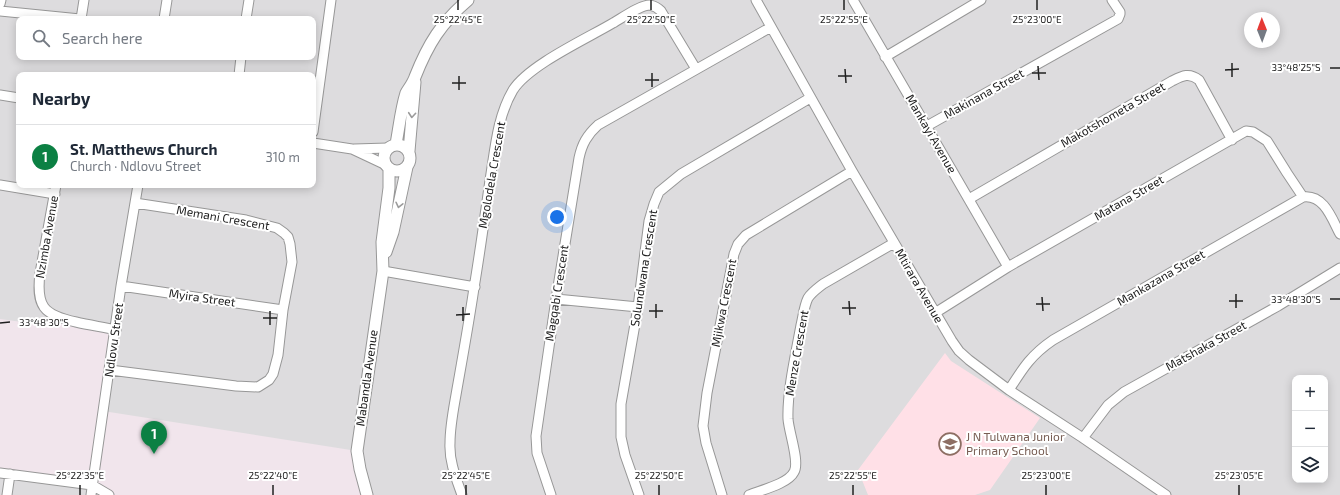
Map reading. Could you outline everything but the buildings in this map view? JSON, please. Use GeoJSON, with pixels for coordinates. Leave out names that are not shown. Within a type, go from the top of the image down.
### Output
{"type":"FeatureCollection","features":[{"type":"Feature","properties":{"kind":"street"},"geometry":{"type":"LineString","coordinates":[[0,4],[1,0]]}},
{"type":"Feature","properties":{"kind":"street"},"geometry":{"type":"LineString","coordinates":[[81,16],[84,0]]}},
{"type":"Feature","properties":{"kind":"street"},"geometry":{"type":"LineString","coordinates":[[164,16],[167,0]]}},
{"type":"Feature","properties":{"kind":"street"},"geometry":{"type":"LineString","coordinates":[[246,16],[249,0]]}},
{"type":"Feature","properties":{"kind":"street"},"geometry":{"type":"LineString","coordinates":[[316,110],[331,0]]}},
{"type":"Feature","properties":{"kind":"street"},"geometry":{"type":"LineString","coordinates":[[387,167],[384,156],[392,146],[405,97],[415,79],[429,44],[443,24],[468,0]]}},
{"type":"Feature","properties":{"kind":"street","name":"Mtirara Avenue"},"geometry":{"type":"LineString","coordinates":[[756,0],[852,171],[935,313],[960,351],[969,360],[1009,390],[1083,438],[1166,495]]}},
{"type":"Feature","properties":{"kind":"street","name":"Mankayi Avenue"},"geometry":{"type":"LineString","coordinates":[[853,0],[1008,267]]}},
{"type":"Feature","properties":{"kind":"street"},"geometry":{"type":"LineString","coordinates":[[885,57],[981,0]]}},
{"type":"Feature","properties":{"kind":"street","name":"Makinana Street"},"geometry":{"type":"LineString","coordinates":[[927,126],[1118,19],[1120,12],[1112,0]]}},
{"type":"Feature","properties":{"kind":"street","name":"Mgolodela Crescent"},"geometry":{"type":"LineString","coordinates":[[462,495],[452,466],[450,443],[451,426],[496,144],[502,117],[514,89],[523,79],[553,58],[641,7],[651,5],[661,11],[696,69]]}},
{"type":"Feature","properties":{"kind":"street"},"geometry":{"type":"LineString","coordinates":[[0,11],[50,16]]}},
{"type":"Feature","properties":{"kind":"street","name":"Magqabi Crescent"},"geometry":{"type":"LineString","coordinates":[[551,495],[537,453],[536,436],[579,158],[585,140],[598,125],[771,27]]}},
{"type":"Feature","properties":{"kind":"street"},"geometry":{"type":"LineString","coordinates":[[239,72],[241,60]]}},
{"type":"Feature","properties":{"kind":"street","name":"Makotshometa Street"},"geometry":{"type":"LineString","coordinates":[[968,199],[1172,81],[1186,75],[1193,76],[1199,80],[1232,140]]}},
{"type":"Feature","properties":{"kind":"street"},"geometry":{"type":"LineString","coordinates":[[352,149],[398,171],[407,167],[410,159],[409,151],[415,79]]}},
{"type":"Feature","properties":{"kind":"street"},"geometry":{"type":"LineString","coordinates":[[0,95],[16,98]]}},
{"type":"Feature","properties":{"kind":"street","name":"Solundwana Crescent"},"geometry":{"type":"LineString","coordinates":[[639,495],[624,455],[620,422],[621,404],[638,307],[649,221],[659,192],[681,174],[810,98]]}},
{"type":"Feature","properties":{"kind":"street","name":"Matana Street"},"geometry":{"type":"LineString","coordinates":[[935,313],[1008,267],[1246,131],[1254,132],[1267,141],[1304,197]]}},
{"type":"Feature","properties":{"kind":"street"},"geometry":{"type":"LineString","coordinates":[[316,143],[352,149],[392,146],[405,147],[409,151]]}},
{"type":"Feature","properties":{"kind":"street","name":"Mabandla Avenue"},"geometry":{"type":"LineString","coordinates":[[383,266],[382,242],[389,188],[387,167]]}},
{"type":"Feature","properties":{"kind":"street","name":"Mabandla Avenue"},"geometry":{"type":"LineString","coordinates":[[367,495],[357,451],[383,266],[393,232],[407,167]]}},
{"type":"Feature","properties":{"kind":"street","name":"Mjikwa Crescent"},"geometry":{"type":"LineString","coordinates":[[722,495],[706,443],[703,426],[707,393],[734,254],[738,244],[746,235],[852,171]]}},
{"type":"Feature","properties":{"kind":"street"},"geometry":{"type":"LineString","coordinates":[[0,185],[16,186]]}},
{"type":"Feature","properties":{"kind":"street"},"geometry":{"type":"LineString","coordinates":[[41,188],[55,189]]}},
{"type":"Feature","properties":{"kind":"street","name":"Ndlovu Street"},"geometry":{"type":"LineString","coordinates":[[91,495],[116,330],[121,286],[138,188]]}},
{"type":"Feature","properties":{"kind":"street","name":"Nzimba Avenue"},"geometry":{"type":"LineString","coordinates":[[55,189],[39,285],[39,297],[52,315],[61,319],[116,330]]}},
{"type":"Feature","properties":{"kind":"street"},"geometry":{"type":"LineString","coordinates":[[1304,197],[1310,196],[1322,202],[1340,234]]}},
{"type":"Feature","properties":{"kind":"street","name":"Mankazana Street"},"geometry":{"type":"LineString","coordinates":[[1009,390],[1032,357],[1053,340],[1304,197]]}},
{"type":"Feature","properties":{"kind":"street","name":"Memani Crescent"},"geometry":{"type":"LineString","coordinates":[[110,370],[236,386],[258,387],[269,380],[273,374],[278,356],[282,310],[292,262],[288,237],[277,228],[246,220],[135,203]]}},
{"type":"Feature","properties":{"kind":"street","name":"Menze Crescent"},"geometry":{"type":"LineString","coordinates":[[749,495],[788,480],[796,469],[797,461],[789,431],[789,400],[795,356],[807,299],[823,284],[894,243]]}},
{"type":"Feature","properties":{"kind":"street"},"geometry":{"type":"LineString","coordinates":[[383,266],[474,287]]}},
{"type":"Feature","properties":{"kind":"street","name":"Matshaka Street"},"geometry":{"type":"LineString","coordinates":[[1083,438],[1108,405],[1124,392],[1278,306],[1340,268]]}},
{"type":"Feature","properties":{"kind":"street","name":"Myira Street"},"geometry":{"type":"LineString","coordinates":[[121,286],[282,310]]}},
{"type":"Feature","properties":{"kind":"street"},"geometry":{"type":"LineString","coordinates":[[556,300],[638,307]]}},
{"type":"Feature","properties":{"kind":"street"},"geometry":{"type":"LineString","coordinates":[[0,473],[92,485],[109,495]]}},
{"type":"Feature","properties":{"kind":"street"},"geometry":{"type":"LineString","coordinates":[[7,495],[10,474]]}},
{"type":"Feature","properties":{"kind":"shaded area"},"geometry":{"type":"Polygon","coordinates":[[[0,0],[1340,0],[1340,495],[367,495],[357,451],[103,411],[116,330],[61,319],[22,322],[0,319],[0,0]]]}},
{"type":"Feature","properties":{"kind":"shaded area","name":"J N Tulwana Junior Primary School"},"geometry":{"type":"Polygon","coordinates":[[[945,353],[951,361],[1040,418],[990,490],[975,495],[868,495],[858,470],[945,353]]]}},
{"type":"Feature","properties":{"kind":"shaded area"},"geometry":{"type":"Polygon","coordinates":[[[0,473],[92,485],[109,495],[0,495],[0,473]]]}},
{"type":"Feature","properties":{"kind":"place","name":"J N Tulwana Junior Primary School"},"geometry":{"type":"Point","coordinates":[950,444]}},
{"type":"Feature","properties":{"kind":"place","name":"St. Matthews Church"},"geometry":{"type":"Point","coordinates":[154,454]}}]}
